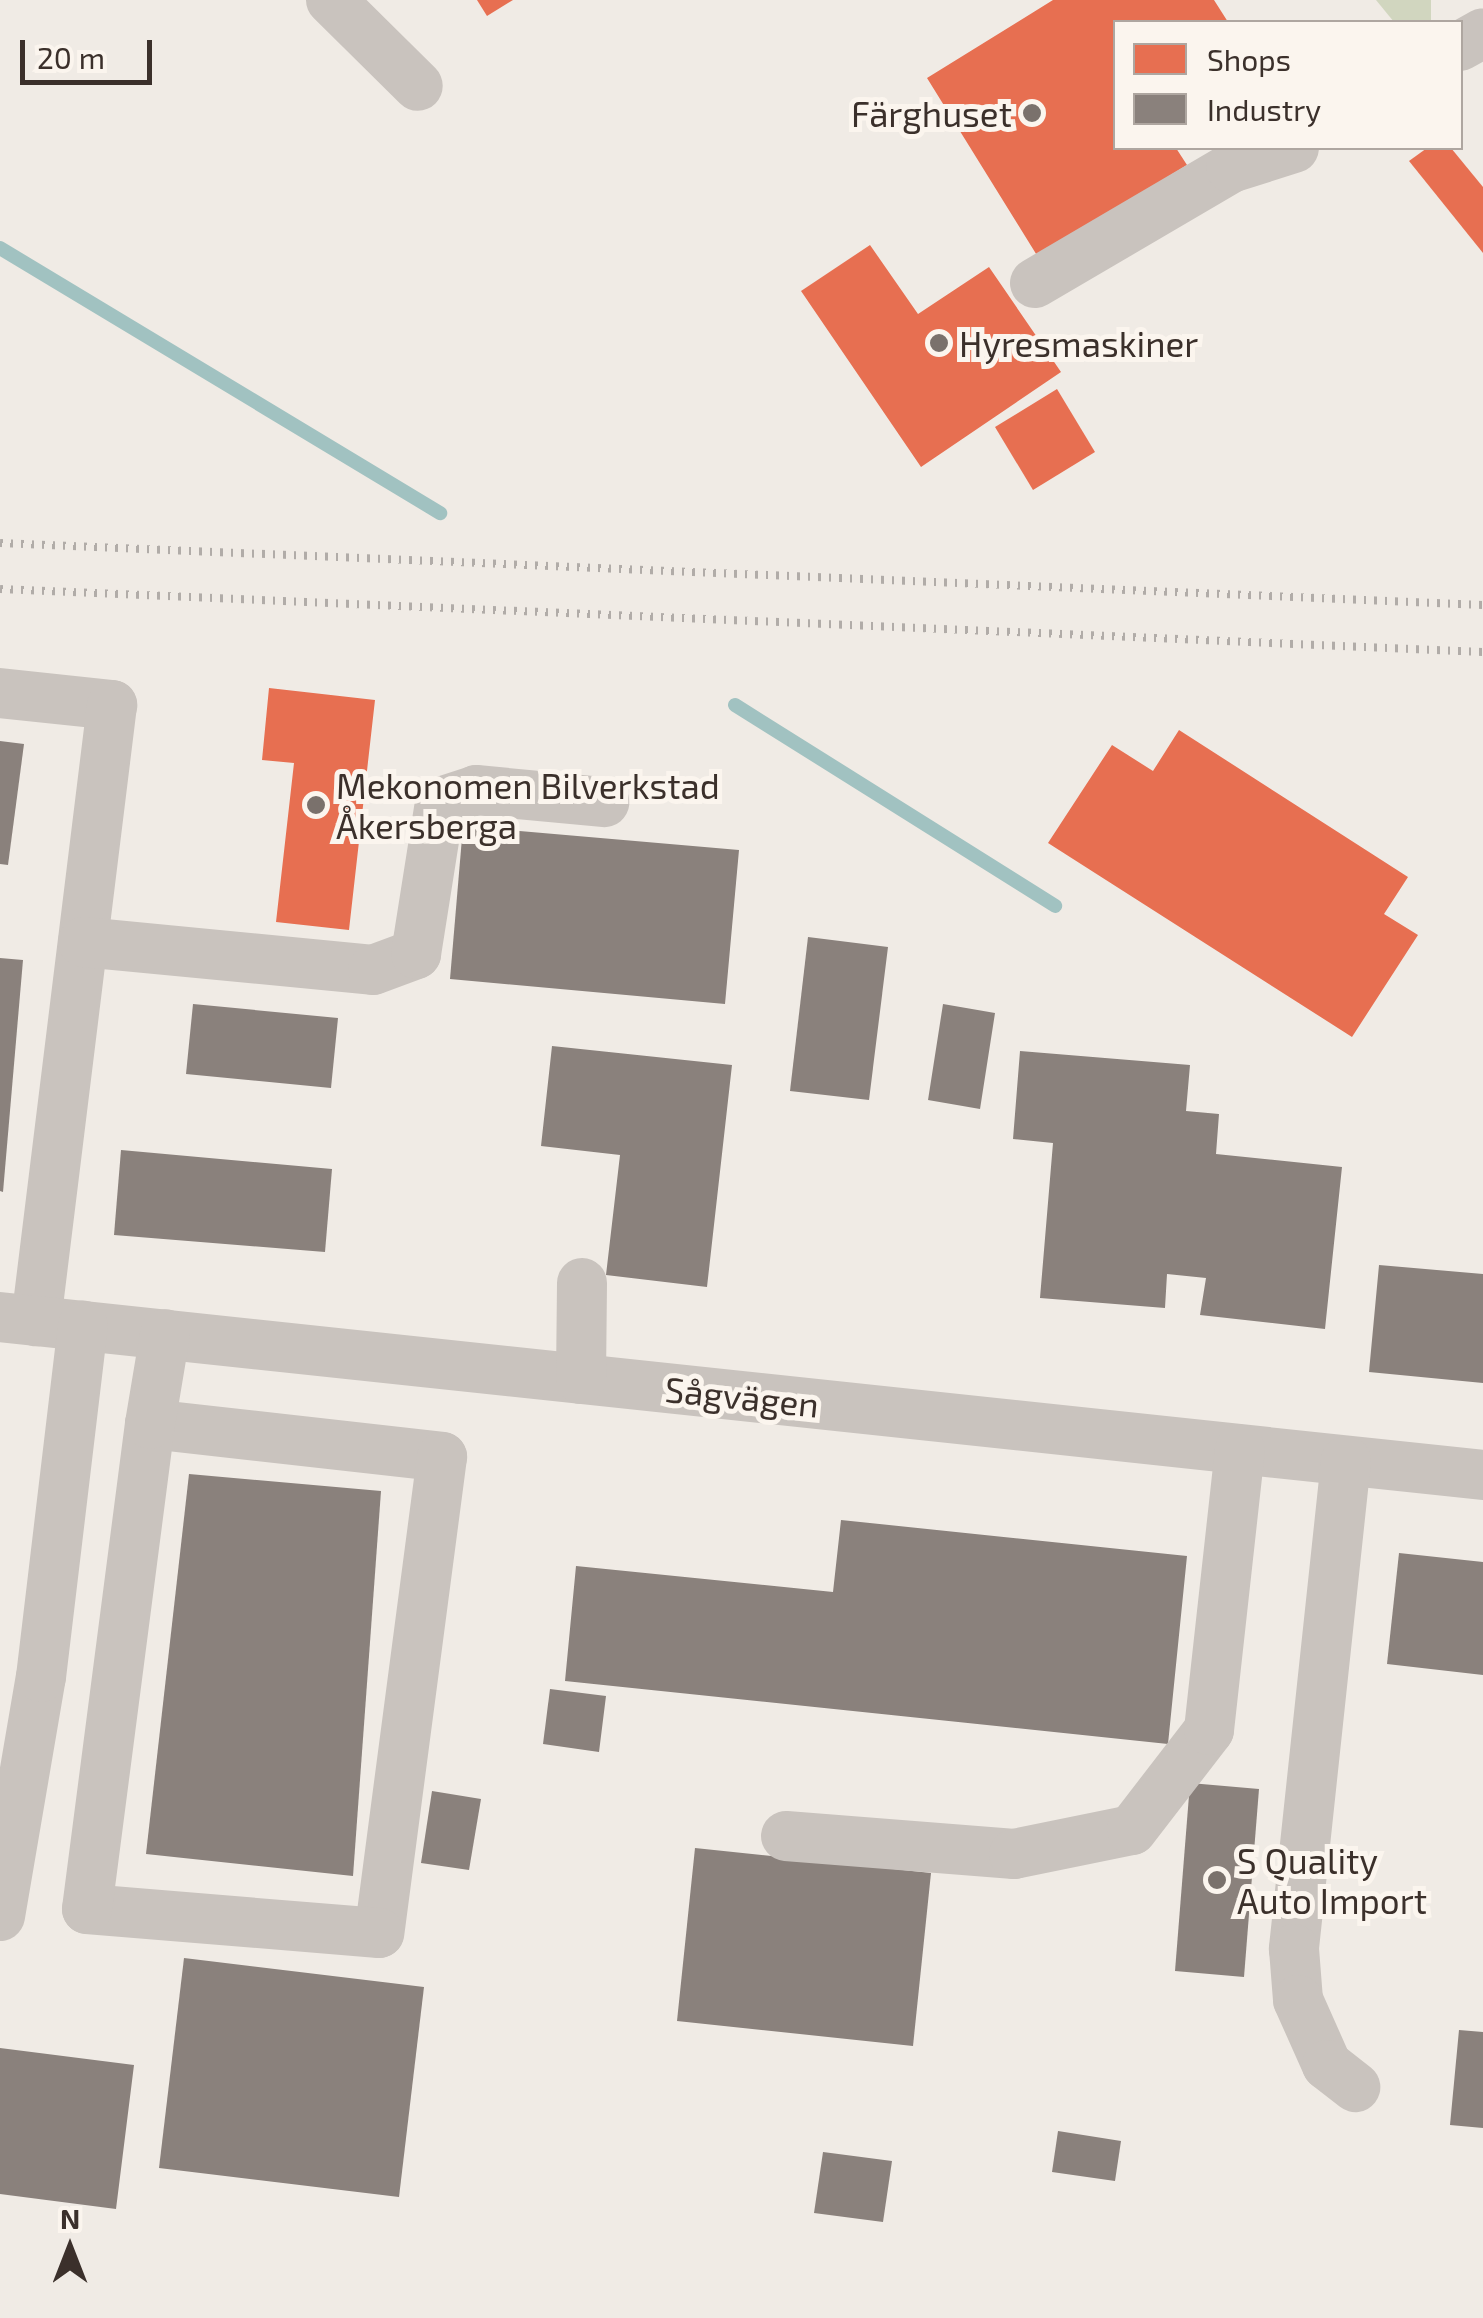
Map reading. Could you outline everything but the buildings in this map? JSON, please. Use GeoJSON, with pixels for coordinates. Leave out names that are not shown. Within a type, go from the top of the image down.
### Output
{"type":"FeatureCollection","features":[{"type":"Feature","properties":{"kind":"street"},"geometry":{"type":"LineString","coordinates":[[331,0],[418,86]]}},
{"type":"Feature","properties":{"kind":"street"},"geometry":{"type":"LineString","coordinates":[[1035,283],[1232,168],[1288,150]]}},
{"type":"Feature","properties":{"kind":"street"},"geometry":{"type":"LineString","coordinates":[[0,693],[112,705],[40,1321],[41,1677],[0,1916]]}},
{"type":"Feature","properties":{"kind":"street"},"geometry":{"type":"LineString","coordinates":[[83,942],[373,970],[416,954],[440,802],[476,790],[604,802]]}},
{"type":"Feature","properties":{"kind":"street"},"geometry":{"type":"LineString","coordinates":[[581,1379],[582,1283]]}},
{"type":"Feature","properties":{"kind":"street","name":"Sågvägen"},"geometry":{"type":"LineString","coordinates":[[40,1321],[1483,1475]]}},
{"type":"Feature","properties":{"kind":"street"},"geometry":{"type":"LineString","coordinates":[[150,1424],[442,1457],[379,1934],[87,1909],[150,1424],[166,1334]]}},
{"type":"Feature","properties":{"kind":"street"},"geometry":{"type":"LineString","coordinates":[[786,1836],[1014,1854],[1132,1830],[1209,1730],[1240,1450]]}},
{"type":"Feature","properties":{"kind":"street"},"geometry":{"type":"LineString","coordinates":[[1346,1460],[1294,1949],[1298,2000],[1327,2065],[1354,2087]]}},
{"type":"Feature","properties":{"kind":"green space"},"geometry":{"type":"Polygon","coordinates":[[[1376,0],[1431,0],[1431,20],[1392,20],[1376,0]]]}},
{"type":"Feature","properties":{"kind":"waterway"},"geometry":{"type":"LineString","coordinates":[[0,248],[440,513]]}},
{"type":"Feature","properties":{"kind":"waterway"},"geometry":{"type":"LineString","coordinates":[[735,705],[1055,906]]}},
{"type":"Feature","properties":{"kind":"railway"},"geometry":{"type":"LineString","coordinates":[[0,543],[1483,605]]}},
{"type":"Feature","properties":{"kind":"railway"},"geometry":{"type":"LineString","coordinates":[[0,589],[1483,652]]}},
{"type":"Feature","properties":{"kind":"place","name":"Färghuset"},"geometry":{"type":"Point","coordinates":[1032,113]}},
{"type":"Feature","properties":{"kind":"place","name":"Hyresmaskiner"},"geometry":{"type":"Point","coordinates":[939,343]}},
{"type":"Feature","properties":{"kind":"place","name":"Mekonomen Bilverkstad Åkersberga"},"geometry":{"type":"Point","coordinates":[316,805]}},
{"type":"Feature","properties":{"kind":"place","name":"S Quality Auto Import"},"geometry":{"type":"Point","coordinates":[1217,1880]}}]}
